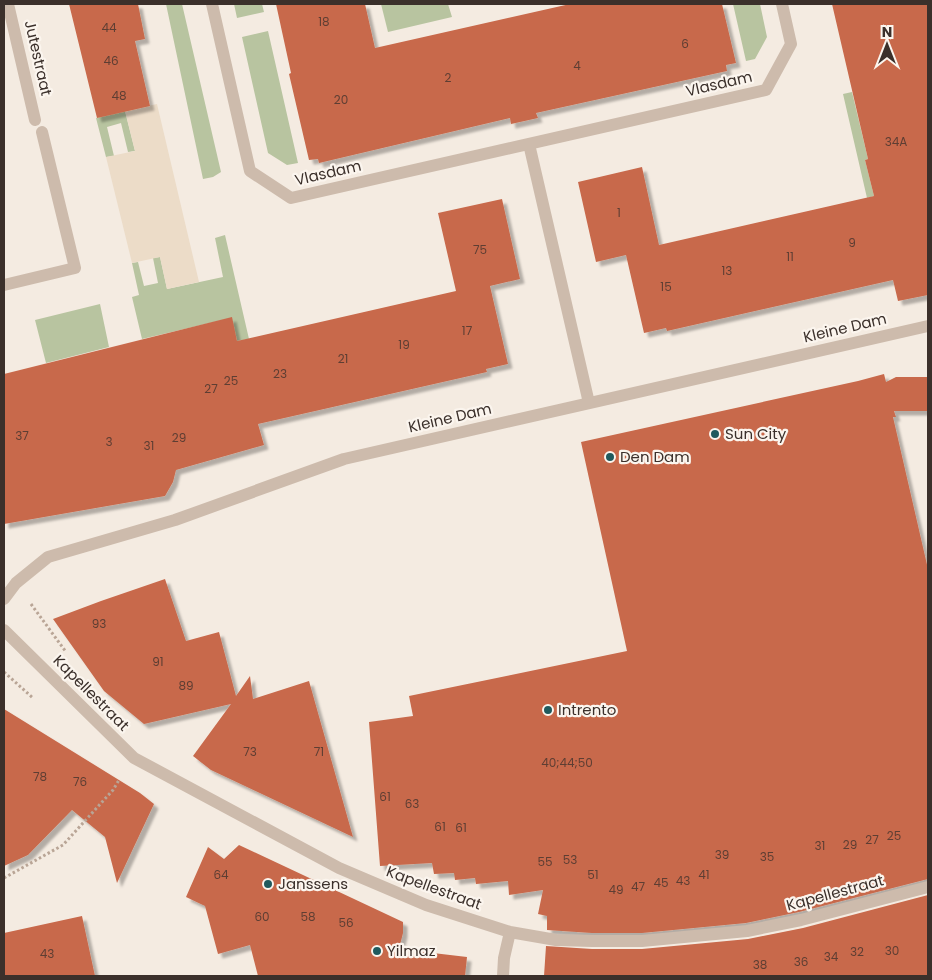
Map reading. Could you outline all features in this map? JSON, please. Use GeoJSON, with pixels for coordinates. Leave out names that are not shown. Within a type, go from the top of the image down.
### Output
{"type":"FeatureCollection","features":[{"type":"Feature","properties":{"kind":"street","name":"Jutestraat"},"geometry":{"type":"LineString","coordinates":[[8,4],[36,120]]}},
{"type":"Feature","properties":{"kind":"street","name":"Vlasdam"},"geometry":{"type":"LineString","coordinates":[[212,4],[250,171],[291,198],[766,90],[791,44],[782,4]]}},
{"type":"Feature","properties":{"kind":"street"},"geometry":{"type":"LineString","coordinates":[[4,285],[75,268],[42,132]]}},
{"type":"Feature","properties":{"kind":"street"},"geometry":{"type":"LineString","coordinates":[[529,144],[589,403]]}},
{"type":"Feature","properties":{"kind":"street","name":"Kleine Dam"},"geometry":{"type":"LineString","coordinates":[[4,599],[16,583],[48,557],[175,520],[344,459],[928,326]]}},
{"type":"Feature","properties":{"kind":"street","name":"Kapellestraat"},"geometry":{"type":"LineString","coordinates":[[4,630],[134,758],[339,868],[426,905],[510,932],[556,940],[592,942],[642,941],[747,931],[801,920],[928,887]]}},
{"type":"Feature","properties":{"kind":"street"},"geometry":{"type":"LineString","coordinates":[[503,976],[504,958],[510,932]]}},
{"type":"Feature","properties":{"kind":"path"},"geometry":{"type":"LineString","coordinates":[[4,878],[63,845],[113,790],[134,758]]}},
{"type":"Feature","properties":{"kind":"green space"},"geometry":{"type":"Polygon","coordinates":[[[166,4],[182,4],[221,172],[213,177],[203,179],[166,4]]]}},
{"type":"Feature","properties":{"kind":"green space"},"geometry":{"type":"Polygon","coordinates":[[[234,4],[262,4],[264,12],[237,18],[234,4]]]}},
{"type":"Feature","properties":{"kind":"green space"},"geometry":{"type":"Polygon","coordinates":[[[381,4],[448,4],[452,17],[388,32],[381,4]]]}},
{"type":"Feature","properties":{"kind":"green space"},"geometry":{"type":"Polygon","coordinates":[[[733,4],[760,4],[767,37],[755,59],[746,61],[733,4]]]}},
{"type":"Feature","properties":{"kind":"green space"},"geometry":{"type":"Polygon","coordinates":[[[268,31],[298,163],[287,165],[268,153],[242,37],[268,31]]]}},
{"type":"Feature","properties":{"kind":"green space"},"geometry":{"type":"Polygon","coordinates":[[[852,92],[868,159],[865,160],[874,196],[867,198],[843,94],[852,92]]]}},
{"type":"Feature","properties":{"kind":"green space"},"geometry":{"type":"Polygon","coordinates":[[[125,111],[135,151],[128,152],[121,123],[107,127],[114,156],[106,157],[96,118],[125,111]]]}},
{"type":"Feature","properties":{"kind":"green space"},"geometry":{"type":"Polygon","coordinates":[[[225,235],[249,339],[237,341],[231,318],[142,339],[132,297],[139,295],[132,263],[138,262],[144,286],[158,283],[153,258],[160,257],[167,289],[223,277],[215,238],[225,235]]]}},
{"type":"Feature","properties":{"kind":"green space"},"geometry":{"type":"Polygon","coordinates":[[[100,304],[109,347],[46,363],[35,320],[100,304]]]}},
{"type":"Feature","properties":{"kind":"shaded area"},"geometry":{"type":"Polygon","coordinates":[[[157,104],[199,282],[167,289],[160,257],[132,263],[106,157],[135,151],[125,111],[157,104]]]}},
{"type":"Feature","properties":{"kind":"building"},"geometry":{"type":"Polygon","coordinates":[[[69,4],[138,4],[145,39],[135,41],[150,106],[97,118],[69,4]]]}},
{"type":"Feature","properties":{"kind":"building"},"geometry":{"type":"Polygon","coordinates":[[[276,4],[365,4],[375,48],[570,4],[722,4],[736,63],[726,65],[727,71],[536,113],[538,118],[511,124],[510,118],[319,163],[318,159],[309,160],[289,74],[291,73],[276,4]]]}},
{"type":"Feature","properties":{"kind":"building"},"geometry":{"type":"Polygon","coordinates":[[[832,4],[928,4],[928,295],[898,301],[893,280],[667,331],[666,328],[644,333],[626,255],[596,262],[578,182],[642,167],[659,245],[874,196],[865,160],[868,159],[832,4]]]}},
{"type":"Feature","properties":{"kind":"building"},"geometry":{"type":"Polygon","coordinates":[[[502,199],[520,279],[490,286],[508,364],[486,369],[487,372],[258,424],[264,445],[176,470],[173,482],[165,496],[4,524],[4,374],[232,317],[237,341],[456,291],[438,213],[502,199]]]}},
{"type":"Feature","properties":{"kind":"building"},"geometry":{"type":"Polygon","coordinates":[[[884,374],[886,382],[896,377],[928,377],[928,411],[894,411],[896,417],[893,417],[928,569],[928,879],[799,912],[746,923],[642,933],[592,933],[547,930],[547,916],[538,914],[543,890],[509,895],[508,881],[476,884],[475,878],[455,880],[454,873],[434,874],[432,863],[380,866],[369,722],[413,716],[409,696],[627,651],[581,442],[884,374]]]}},
{"type":"Feature","properties":{"kind":"building"},"geometry":{"type":"Polygon","coordinates":[[[165,579],[186,641],[219,632],[236,696],[250,676],[253,699],[309,681],[353,837],[211,770],[193,756],[231,704],[144,724],[104,691],[53,619],[165,579]]]}},
{"type":"Feature","properties":{"kind":"building"},"geometry":{"type":"Polygon","coordinates":[[[4,709],[140,793],[154,804],[117,883],[105,837],[72,810],[28,855],[4,866],[4,709]]]}},
{"type":"Feature","properties":{"kind":"building"},"geometry":{"type":"Polygon","coordinates":[[[239,845],[403,922],[403,933],[399,949],[467,957],[465,976],[258,976],[250,945],[218,954],[205,906],[186,897],[208,847],[224,859],[239,845]]]}},
{"type":"Feature","properties":{"kind":"building"},"geometry":{"type":"Polygon","coordinates":[[[928,895],[928,976],[544,976],[546,946],[592,949],[642,949],[748,939],[803,928],[928,895]]]}},
{"type":"Feature","properties":{"kind":"building"},"geometry":{"type":"Polygon","coordinates":[[[82,916],[95,976],[4,976],[4,933],[82,916]]]}},
{"type":"Feature","properties":{"kind":"place","name":"Sun City"},"geometry":{"type":"Point","coordinates":[715,434]}},
{"type":"Feature","properties":{"kind":"place","name":"Den Dam"},"geometry":{"type":"Point","coordinates":[610,457]}},
{"type":"Feature","properties":{"kind":"place","name":"Intrento"},"geometry":{"type":"Point","coordinates":[548,710]}},
{"type":"Feature","properties":{"kind":"place","name":"Janssens"},"geometry":{"type":"Point","coordinates":[268,884]}},
{"type":"Feature","properties":{"kind":"place","name":"Yilmaz"},"geometry":{"type":"Point","coordinates":[377,951]}}]}
